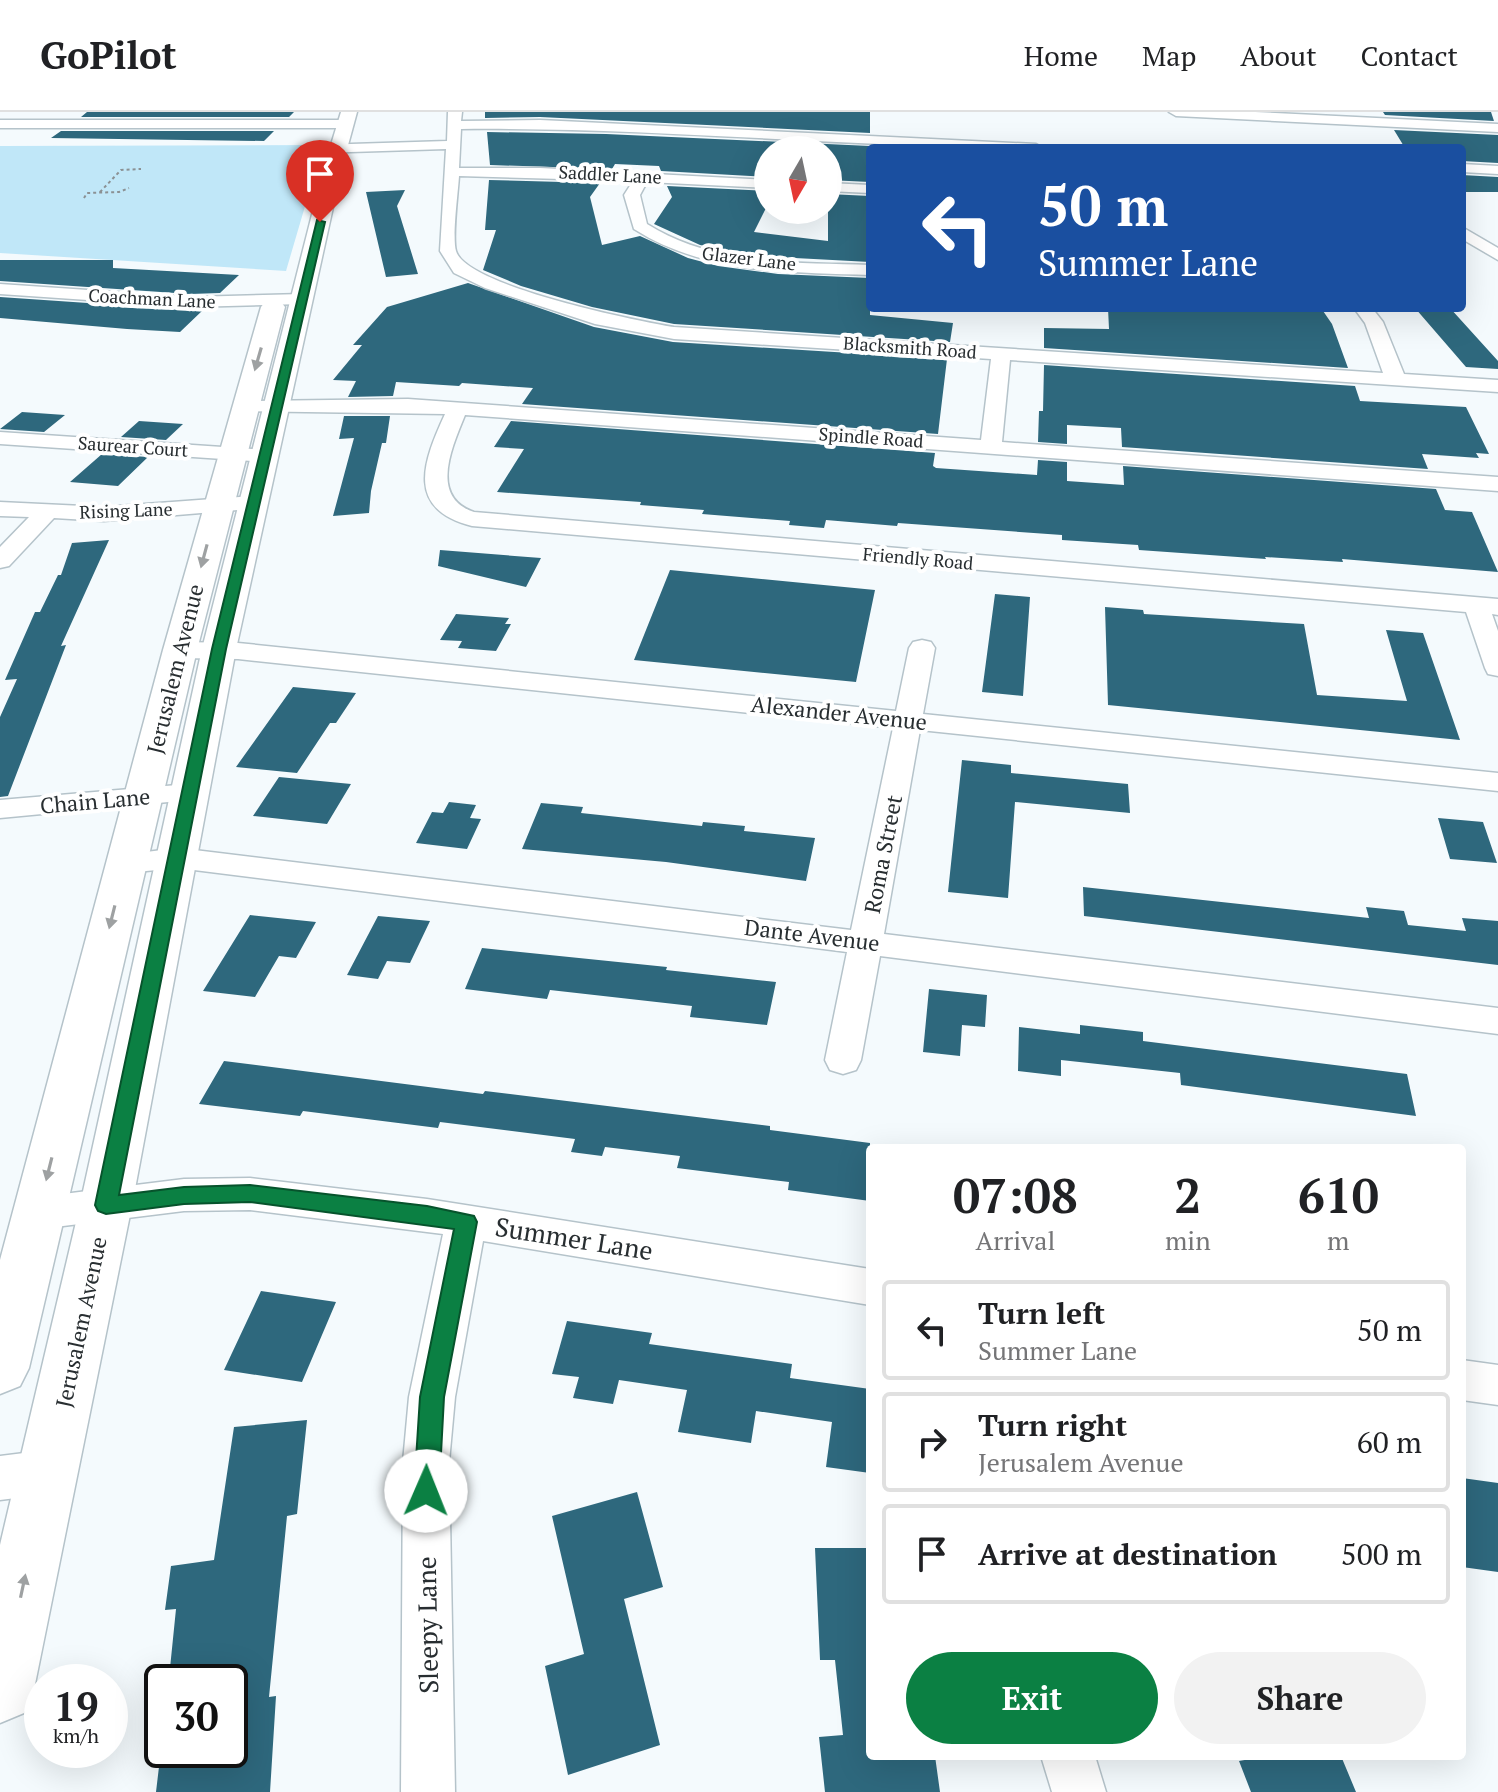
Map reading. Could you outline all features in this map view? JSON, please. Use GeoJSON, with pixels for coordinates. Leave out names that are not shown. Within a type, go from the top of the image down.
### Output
{"type":"FeatureCollection","features":[{"type":"Feature","properties":{"kind":"main road","name":"Jerusalem Avenue"},"geometry":{"type":"LineString","coordinates":[[0,1368],[142,797],[199,649],[249,455],[278,406],[332,171],[327,118]]}},
{"type":"Feature","properties":{"kind":"main road","name":"Jerusalem Avenue"},"geometry":{"type":"LineString","coordinates":[[297,221],[329,149],[347,118]]}},
{"type":"Feature","properties":{"kind":"main road","name":"Jerusalem Avenue"},"geometry":{"type":"LineString","coordinates":[[249,455],[245,407],[282,274]]}},
{"type":"Feature","properties":{"kind":"main road","name":"Jerusalem Avenue"},"geometry":{"type":"LineString","coordinates":[[0,1689],[178,858],[189,793],[199,649]]}},
{"type":"Feature","properties":{"kind":"street"},"geometry":{"type":"LineString","coordinates":[[143,123],[156,112]]}},
{"type":"Feature","properties":{"kind":"street"},"geometry":{"type":"LineString","coordinates":[[1176,112],[1301,115],[1498,128]]}},
{"type":"Feature","properties":{"kind":"street"},"geometry":{"type":"LineString","coordinates":[[0,124],[347,118]]}},
{"type":"Feature","properties":{"kind":"street"},"geometry":{"type":"LineString","coordinates":[[455,118],[532,124],[795,130],[982,144]]}},
{"type":"Feature","properties":{"kind":"street","name":"Blacksmith Road"},"geometry":{"type":"LineString","coordinates":[[455,118],[448,251],[460,269],[505,289],[601,320],[654,331],[1498,386]]}},
{"type":"Feature","properties":{"kind":"street"},"geometry":{"type":"LineString","coordinates":[[329,149],[453,145]]}},
{"type":"Feature","properties":{"kind":"street"},"geometry":{"type":"LineString","coordinates":[[1466,168],[1498,170]]}},
{"type":"Feature","properties":{"kind":"street","name":"Saddler Lane"},"geometry":{"type":"LineString","coordinates":[[452,172],[754,183]]}},
{"type":"Feature","properties":{"kind":"street","name":"Glazer Lane"},"geometry":{"type":"LineString","coordinates":[[643,177],[632,195],[640,226],[673,245],[743,261],[866,270]]}},
{"type":"Feature","properties":{"kind":"street"},"geometry":{"type":"LineString","coordinates":[[842,188],[866,189]]}},
{"type":"Feature","properties":{"kind":"street"},"geometry":{"type":"LineString","coordinates":[[1466,235],[1498,255]]}},
{"type":"Feature","properties":{"kind":"street","name":"Coachman Lane"},"geometry":{"type":"LineString","coordinates":[[0,289],[190,302],[303,299]]}},
{"type":"Feature","properties":{"kind":"street"},"geometry":{"type":"LineString","coordinates":[[1366,312],[1374,322],[1396,380]]}},
{"type":"Feature","properties":{"kind":"street"},"geometry":{"type":"LineString","coordinates":[[991,447],[1001,354]]}},
{"type":"Feature","properties":{"kind":"street","name":"Spindle Road"},"geometry":{"type":"LineString","coordinates":[[245,407],[367,404],[458,408],[1498,484]]}},
{"type":"Feature","properties":{"kind":"street","name":"Friendly Road"},"geometry":{"type":"LineString","coordinates":[[458,408],[441,446],[437,494],[445,507],[472,519],[1487,606]]}},
{"type":"Feature","properties":{"kind":"street","name":"Saurear Court"},"geometry":{"type":"LineString","coordinates":[[0,438],[249,455]]}},
{"type":"Feature","properties":{"kind":"street","name":"Rising Lane"},"geometry":{"type":"LineString","coordinates":[[0,509],[104,514],[235,504]]}},
{"type":"Feature","properties":{"kind":"street"},"geometry":{"type":"LineString","coordinates":[[0,561],[47,512]]}},
{"type":"Feature","properties":{"kind":"street"},"geometry":{"type":"LineString","coordinates":[[1487,606],[1498,668]]}},
{"type":"Feature","properties":{"kind":"street","name":"Roma Street"},"geometry":{"type":"LineString","coordinates":[[843,1060],[922,648]]}},
{"type":"Feature","properties":{"kind":"street","name":"Alexander Avenue"},"geometry":{"type":"LineString","coordinates":[[199,649],[1498,782]]}},
{"type":"Feature","properties":{"kind":"street","name":"Chain Lane"},"geometry":{"type":"LineString","coordinates":[[0,809],[189,793]]}},
{"type":"Feature","properties":{"kind":"street","name":"Dante Avenue"},"geometry":{"type":"LineString","coordinates":[[125,863],[178,858],[1498,1021]]}},
{"type":"Feature","properties":{"kind":"street","name":"Summer Lane"},"geometry":{"type":"LineString","coordinates":[[39,1213],[184,1195],[250,1194],[427,1215],[866,1286]]}},
{"type":"Feature","properties":{"kind":"street","name":"Sleepy Lane"},"geometry":{"type":"LineString","coordinates":[[428,1792],[430,1664],[426,1462],[432,1397],[466,1222]]}},
{"type":"Feature","properties":{"kind":"street"},"geometry":{"type":"LineString","coordinates":[[1466,1381],[1498,1385]]}},
{"type":"Feature","properties":{"kind":"street"},"geometry":{"type":"LineString","coordinates":[[0,1478],[48,1472]]}},
{"type":"Feature","properties":{"kind":"street"},"geometry":{"type":"LineString","coordinates":[[1069,1760],[1079,1792]]}},
{"type":"Feature","properties":{"kind":"path"},"geometry":{"type":"LineString","coordinates":[[100,192],[121,170],[141,169]]}},
{"type":"Feature","properties":{"kind":"path"},"geometry":{"type":"LineString","coordinates":[[84,198],[87,193],[119,192],[129,188]]}},
{"type":"Feature","properties":{"kind":"shaded area"},"geometry":{"type":"Polygon","coordinates":[[[323,145],[286,271],[0,253],[0,146],[323,145]]]}},
{"type":"Feature","properties":{"kind":"building"},"geometry":{"type":"Polygon","coordinates":[[[87,112],[294,112],[289,117],[81,117],[87,112]]]}},
{"type":"Feature","properties":{"kind":"building"},"geometry":{"type":"Polygon","coordinates":[[[485,112],[870,112],[870,133],[540,117],[485,118],[485,112]]]}},
{"type":"Feature","properties":{"kind":"building"},"geometry":{"type":"Polygon","coordinates":[[[1383,112],[1491,112],[1494,121],[1385,115],[1383,112]]]}},
{"type":"Feature","properties":{"kind":"building"},"geometry":{"type":"Polygon","coordinates":[[[1394,130],[1498,135],[1498,163],[1466,161],[1466,144],[1403,144],[1394,130]]]}},
{"type":"Feature","properties":{"kind":"building"},"geometry":{"type":"Polygon","coordinates":[[[61,131],[274,131],[264,141],[51,138],[61,131]]]}},
{"type":"Feature","properties":{"kind":"building"},"geometry":{"type":"Polygon","coordinates":[[[487,132],[754,141],[754,176],[661,171],[659,166],[615,164],[612,169],[490,165],[487,132]]]}},
{"type":"Feature","properties":{"kind":"building"},"geometry":{"type":"Polygon","coordinates":[[[842,145],[866,146],[866,182],[842,181],[842,145]]]}},
{"type":"Feature","properties":{"kind":"building"},"geometry":{"type":"Polygon","coordinates":[[[1466,175],[1498,177],[1498,192],[1466,192],[1466,175]]]}},
{"type":"Feature","properties":{"kind":"building"},"geometry":{"type":"Polygon","coordinates":[[[489,180],[600,183],[590,197],[602,245],[640,236],[688,258],[718,266],[778,274],[866,278],[866,312],[870,315],[953,323],[950,342],[674,324],[592,307],[521,286],[483,270],[496,230],[485,230],[489,180]]]}},
{"type":"Feature","properties":{"kind":"building"},"geometry":{"type":"Polygon","coordinates":[[[667,186],[754,190],[754,224],[758,224],[754,232],[828,241],[828,224],[842,224],[842,195],[866,196],[866,262],[756,256],[700,245],[654,224],[672,197],[667,186]]]}},
{"type":"Feature","properties":{"kind":"building"},"geometry":{"type":"Polygon","coordinates":[[[405,190],[397,206],[418,274],[386,277],[366,192],[405,190]]]}},
{"type":"Feature","properties":{"kind":"building"},"geometry":{"type":"Polygon","coordinates":[[[0,260],[113,260],[113,268],[239,275],[220,293],[190,294],[0,281],[0,260]]]}},
{"type":"Feature","properties":{"kind":"building"},"geometry":{"type":"Polygon","coordinates":[[[468,283],[594,327],[673,342],[947,359],[938,434],[522,404],[533,388],[462,383],[459,386],[396,382],[393,396],[348,397],[356,381],[333,380],[362,345],[353,345],[387,307],[468,283]]]}},
{"type":"Feature","properties":{"kind":"building"},"geometry":{"type":"Polygon","coordinates":[[[0,297],[203,310],[180,332],[127,329],[0,318],[0,297]]]}},
{"type":"Feature","properties":{"kind":"building"},"geometry":{"type":"Polygon","coordinates":[[[1108,312],[1324,312],[1332,324],[1348,368],[1044,348],[1044,328],[1109,329],[1108,312]]]}},
{"type":"Feature","properties":{"kind":"building"},"geometry":{"type":"Polygon","coordinates":[[[1418,312],[1454,312],[1498,361],[1498,369],[1466,367],[1418,312]]]}},
{"type":"Feature","properties":{"kind":"building"},"geometry":{"type":"Polygon","coordinates":[[[1044,365],[1355,386],[1360,401],[1466,407],[1489,454],[1476,453],[1479,458],[1422,454],[1428,469],[1122,447],[1121,428],[1067,425],[1067,444],[1038,442],[1039,411],[1043,411],[1044,365]]]}},
{"type":"Feature","properties":{"kind":"building"},"geometry":{"type":"Polygon","coordinates":[[[22,412],[65,415],[44,432],[0,429],[22,412]]]}},
{"type":"Feature","properties":{"kind":"building"},"geometry":{"type":"Polygon","coordinates":[[[344,416],[390,416],[386,443],[382,443],[371,491],[369,513],[333,516],[354,438],[339,439],[344,416]]]}},
{"type":"Feature","properties":{"kind":"building"},"geometry":{"type":"Polygon","coordinates":[[[139,421],[183,424],[166,440],[121,437],[139,421]]]}},
{"type":"Feature","properties":{"kind":"building"},"geometry":{"type":"Polygon","coordinates":[[[511,421],[935,453],[933,466],[936,468],[1037,475],[1038,460],[1067,462],[1067,481],[1124,485],[1123,466],[1436,489],[1445,510],[1472,512],[1498,572],[1342,559],[1343,562],[1266,559],[1139,550],[1138,545],[1062,540],[1062,535],[898,523],[897,526],[826,520],[824,528],[789,525],[790,521],[702,514],[704,510],[640,505],[641,502],[497,492],[524,449],[494,447],[511,421]]]}},
{"type":"Feature","properties":{"kind":"building"},"geometry":{"type":"Polygon","coordinates":[[[102,454],[148,457],[118,486],[70,482],[102,454]]]}},
{"type":"Feature","properties":{"kind":"building"},"geometry":{"type":"Polygon","coordinates":[[[109,540],[61,646],[66,645],[8,796],[0,797],[0,717],[17,679],[5,680],[35,612],[40,612],[58,575],[61,575],[72,543],[109,540]]]}},
{"type":"Feature","properties":{"kind":"building"},"geometry":{"type":"Polygon","coordinates":[[[440,550],[541,558],[526,587],[438,566],[440,550]]]}},
{"type":"Feature","properties":{"kind":"building"},"geometry":{"type":"Polygon","coordinates":[[[670,570],[875,590],[856,682],[634,660],[670,570]]]}},
{"type":"Feature","properties":{"kind":"building"},"geometry":{"type":"Polygon","coordinates":[[[995,594],[1030,597],[1023,696],[982,692],[995,594]]]}},
{"type":"Feature","properties":{"kind":"building"},"geometry":{"type":"Polygon","coordinates":[[[1105,607],[1143,610],[1144,614],[1304,624],[1317,695],[1407,701],[1386,630],[1423,633],[1460,740],[1108,705],[1105,607]]]}},
{"type":"Feature","properties":{"kind":"building"},"geometry":{"type":"Polygon","coordinates":[[[456,614],[509,618],[505,624],[511,624],[496,651],[458,648],[462,641],[440,640],[456,614]]]}},
{"type":"Feature","properties":{"kind":"building"},"geometry":{"type":"Polygon","coordinates":[[[293,687],[356,693],[336,723],[330,723],[297,773],[236,767],[293,687]]]}},
{"type":"Feature","properties":{"kind":"building"},"geometry":{"type":"Polygon","coordinates":[[[962,760],[1011,765],[1011,773],[1128,784],[1130,813],[1015,802],[1008,898],[948,892],[962,760]]]}},
{"type":"Feature","properties":{"kind":"building"},"geometry":{"type":"Polygon","coordinates":[[[279,777],[351,784],[327,824],[253,816],[279,777]]]}},
{"type":"Feature","properties":{"kind":"building"},"geometry":{"type":"Polygon","coordinates":[[[449,802],[476,805],[470,818],[481,819],[467,849],[416,843],[432,812],[443,813],[449,802]]]}},
{"type":"Feature","properties":{"kind":"building"},"geometry":{"type":"Polygon","coordinates":[[[541,803],[583,807],[581,813],[702,826],[703,822],[745,826],[744,831],[815,838],[806,881],[666,862],[522,849],[541,803]]]}},
{"type":"Feature","properties":{"kind":"building"},"geometry":{"type":"Polygon","coordinates":[[[1438,818],[1483,822],[1497,863],[1450,859],[1438,818]]]}},
{"type":"Feature","properties":{"kind":"building"},"geometry":{"type":"Polygon","coordinates":[[[1083,887],[1369,918],[1366,907],[1404,911],[1408,925],[1466,931],[1462,918],[1498,921],[1498,965],[1084,916],[1083,887]]]}},
{"type":"Feature","properties":{"kind":"building"},"geometry":{"type":"Polygon","coordinates":[[[250,915],[316,922],[296,958],[279,956],[255,997],[203,991],[250,915]]]}},
{"type":"Feature","properties":{"kind":"building"},"geometry":{"type":"Polygon","coordinates":[[[378,916],[430,921],[410,963],[387,961],[378,979],[347,975],[378,916]]]}},
{"type":"Feature","properties":{"kind":"building"},"geometry":{"type":"Polygon","coordinates":[[[482,948],[776,982],[767,1025],[690,1017],[692,1006],[550,990],[547,999],[465,989],[482,948]]]}},
{"type":"Feature","properties":{"kind":"building"},"geometry":{"type":"Polygon","coordinates":[[[929,989],[987,995],[985,1027],[962,1025],[960,1056],[923,1052],[929,989]]]}},
{"type":"Feature","properties":{"kind":"building"},"geometry":{"type":"Polygon","coordinates":[[[1080,1025],[1143,1032],[1143,1041],[1407,1074],[1416,1116],[1181,1085],[1180,1073],[1061,1060],[1061,1076],[1018,1071],[1019,1027],[1080,1034],[1080,1025]]]}},
{"type":"Feature","properties":{"kind":"building"},"geometry":{"type":"Polygon","coordinates":[[[224,1061],[770,1126],[770,1130],[870,1143],[866,1144],[866,1200],[788,1190],[789,1182],[677,1168],[680,1156],[605,1147],[602,1156],[571,1152],[575,1139],[440,1122],[438,1128],[303,1111],[300,1116],[199,1104],[224,1061]]]}},
{"type":"Feature","properties":{"kind":"building"},"geometry":{"type":"Polygon","coordinates":[[[261,1291],[336,1302],[302,1382],[224,1370],[261,1291]]]}},
{"type":"Feature","properties":{"kind":"building"},"geometry":{"type":"Polygon","coordinates":[[[567,1321],[652,1333],[649,1344],[792,1364],[790,1378],[866,1388],[866,1472],[826,1467],[832,1422],[756,1411],[751,1443],[678,1432],[687,1390],[619,1380],[613,1404],[573,1398],[579,1377],[552,1374],[567,1321]]]}},
{"type":"Feature","properties":{"kind":"building"},"geometry":{"type":"Polygon","coordinates":[[[307,1420],[297,1514],[287,1516],[269,1697],[276,1696],[270,1792],[156,1792],[159,1768],[248,1768],[248,1664],[170,1664],[176,1609],[165,1610],[171,1566],[214,1560],[234,1427],[307,1420]]]}},
{"type":"Feature","properties":{"kind":"building"},"geometry":{"type":"Polygon","coordinates":[[[1466,1479],[1498,1483],[1498,1572],[1466,1568],[1466,1479]]]}},
{"type":"Feature","properties":{"kind":"building"},"geometry":{"type":"Polygon","coordinates":[[[637,1492],[663,1587],[624,1599],[660,1745],[568,1775],[545,1666],[584,1654],[552,1516],[637,1492]]]}},
{"type":"Feature","properties":{"kind":"building"},"geometry":{"type":"Polygon","coordinates":[[[815,1548],[866,1548],[866,1760],[936,1760],[940,1792],[825,1792],[819,1737],[843,1735],[835,1660],[820,1660],[815,1548]]]}},
{"type":"Feature","properties":{"kind":"building"},"geometry":{"type":"Polygon","coordinates":[[[1343,1760],[1356,1792],[1251,1792],[1239,1761],[1343,1760]]]}},
{"type":"Feature","properties":{"kind":"route"},"geometry":{"type":"LineString","coordinates":[[320,222],[294,343],[219,649],[106,1205],[184,1195],[250,1194],[466,1222],[432,1397],[426,1491]]}}]}
